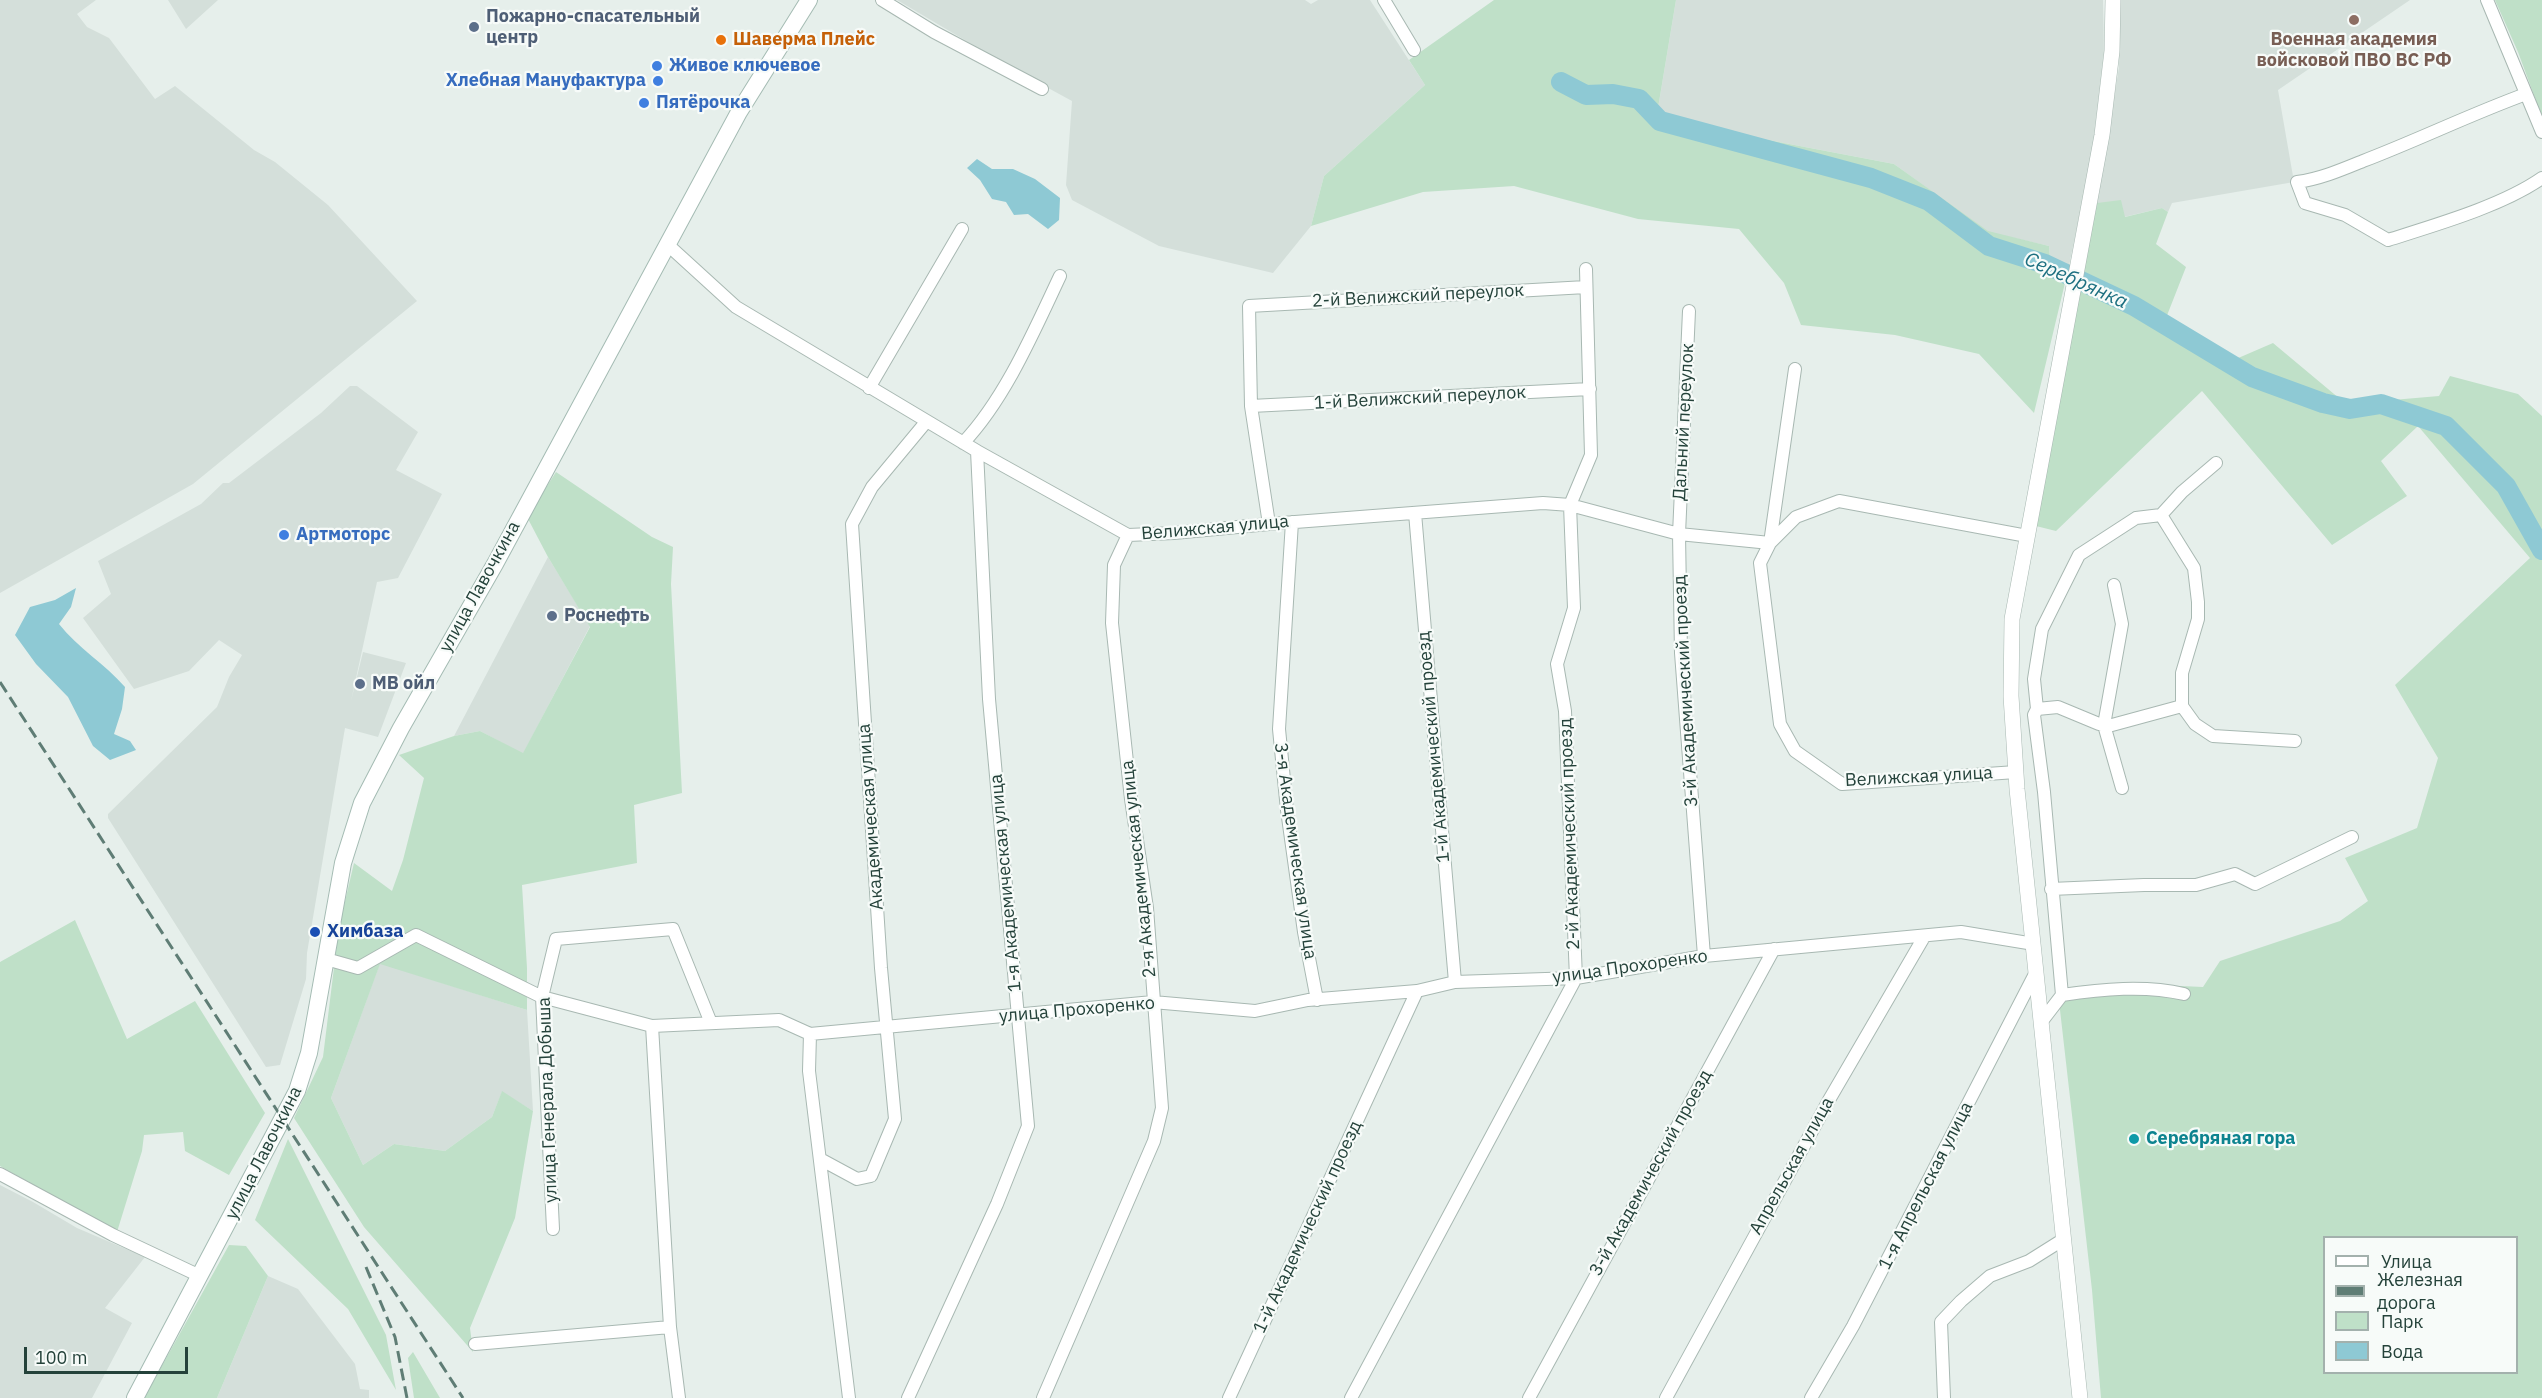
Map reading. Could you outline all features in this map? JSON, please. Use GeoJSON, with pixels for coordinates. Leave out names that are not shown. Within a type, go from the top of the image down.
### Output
{"type":"FeatureCollection","features":[{"type":"Feature","properties":{"kind":"main road","name":"улица Лавочкина"},"geometry":{"type":"LineString","coordinates":[[135,1398],[297,1091],[309,1053],[343,863],[362,803],[401,728],[495,564],[739,112],[809,0]]}},
{"type":"Feature","properties":{"kind":"street"},"geometry":{"type":"LineString","coordinates":[[882,0],[934,32],[1042,89]]}},
{"type":"Feature","properties":{"kind":"street"},"geometry":{"type":"LineString","coordinates":[[1384,0],[1414,50]]}},
{"type":"Feature","properties":{"kind":"street"},"geometry":{"type":"LineString","coordinates":[[2080,1398],[2016,772],[2011,696],[2012,620],[2106,110],[2114,16],[2113,0]]}},
{"type":"Feature","properties":{"kind":"street"},"geometry":{"type":"LineString","coordinates":[[2487,0],[2542,132]]}},
{"type":"Feature","properties":{"kind":"street"},"geometry":{"type":"LineString","coordinates":[[2526,94],[2487,108],[2407,145],[2316,179],[2297,182],[2305,202],[2345,215],[2388,240],[2451,220],[2529,187],[2542,178]]}},
{"type":"Feature","properties":{"kind":"street"},"geometry":{"type":"LineString","coordinates":[[869,388],[962,229]]}},
{"type":"Feature","properties":{"kind":"street","name":"Велижская улица"},"geometry":{"type":"LineString","coordinates":[[669,245],[736,307],[977,452],[1128,535],[1543,503],[1570,505],[1678,534],[1770,543]]}},
{"type":"Feature","properties":{"kind":"street"},"geometry":{"type":"LineString","coordinates":[[1570,505],[1591,455],[1586,269]]}},
{"type":"Feature","properties":{"kind":"street"},"geometry":{"type":"LineString","coordinates":[[963,443],[975,430],[1019,360],[1060,276]]}},
{"type":"Feature","properties":{"kind":"street","name":"2-й Велижский переулок"},"geometry":{"type":"LineString","coordinates":[[1251,406],[1249,306],[1586,287]]}},
{"type":"Feature","properties":{"kind":"street","name":"Дальний переулок"},"geometry":{"type":"LineString","coordinates":[[1678,534],[1689,311]]}},
{"type":"Feature","properties":{"kind":"street","name":"Велижская улица"},"geometry":{"type":"LineString","coordinates":[[1795,369],[1770,543],[1760,563],[1780,724],[1795,751],[1842,784],[2016,772]]}},
{"type":"Feature","properties":{"kind":"street","name":"1-й Велижский переулок"},"geometry":{"type":"LineString","coordinates":[[1251,406],[1590,389]]}},
{"type":"Feature","properties":{"kind":"street"},"geometry":{"type":"LineString","coordinates":[[1251,406],[1269,524]]}},
{"type":"Feature","properties":{"kind":"street","name":"Академическая улица"},"geometry":{"type":"LineString","coordinates":[[820,1159],[856,1179],[871,1176],[895,1119],[886,1028],[852,524],[872,487],[926,422]]}},
{"type":"Feature","properties":{"kind":"street","name":"1-я Академическая улица"},"geometry":{"type":"LineString","coordinates":[[909,1398],[997,1204],[1028,1126],[989,699],[977,452]]}},
{"type":"Feature","properties":{"kind":"street"},"geometry":{"type":"LineString","coordinates":[[2042,1021],[2061,995],[2044,792],[2034,715],[2037,708],[2034,679],[2042,629],[2079,555],[2136,518],[2161,515],[2182,492],[2216,463]]}},
{"type":"Feature","properties":{"kind":"street","name":"Велижская улица"},"geometry":{"type":"LineString","coordinates":[[1770,543],[1796,517],[1839,501],[2027,536]]}},
{"type":"Feature","properties":{"kind":"street","name":"2-й Академический проезд"},"geometry":{"type":"LineString","coordinates":[[1570,505],[1574,608],[1557,664],[1565,711],[1576,978]]}},
{"type":"Feature","properties":{"kind":"street","name":"1-й Академический проезд"},"geometry":{"type":"LineString","coordinates":[[1415,513],[1455,982]]}},
{"type":"Feature","properties":{"kind":"street"},"geometry":{"type":"LineString","coordinates":[[2161,515],[2194,568],[2198,602],[2198,619],[2182,673],[2182,706],[2195,724],[2213,736],[2295,741]]}},
{"type":"Feature","properties":{"kind":"street","name":"3-я Академическая улица"},"geometry":{"type":"LineString","coordinates":[[1292,522],[1279,729],[1287,810],[1304,932],[1317,1000]]}},
{"type":"Feature","properties":{"kind":"street","name":"3-й Академический проезд"},"geometry":{"type":"LineString","coordinates":[[1678,534],[1681,653],[1704,956]]}},
{"type":"Feature","properties":{"kind":"street","name":"2-я Академическая улица"},"geometry":{"type":"LineString","coordinates":[[1043,1398],[1154,1141],[1162,1108],[1147,908],[1131,799],[1112,623],[1114,565],[1128,535]]}},
{"type":"Feature","properties":{"kind":"street"},"geometry":{"type":"LineString","coordinates":[[2114,585],[2122,624],[2104,724],[2122,788]]}},
{"type":"Feature","properties":{"kind":"street"},"geometry":{"type":"LineString","coordinates":[[2037,708],[2058,707],[2112,725],[2182,706]]}},
{"type":"Feature","properties":{"kind":"street"},"geometry":{"type":"LineString","coordinates":[[2051,890],[2196,885],[2235,873],[2254,884],[2352,837]]}},
{"type":"Feature","properties":{"kind":"street","name":"улица Генерала Добыша"},"geometry":{"type":"LineString","coordinates":[[553,1229],[542,997],[556,939],[673,929],[711,1023]]}},
{"type":"Feature","properties":{"kind":"street","name":"улица Прохоренко"},"geometry":{"type":"LineString","coordinates":[[326,959],[358,968],[416,935],[542,997],[652,1026],[779,1020],[810,1034],[1154,1002],[1255,1011],[1308,1000],[1417,991],[1455,982],[1576,978],[1704,956],[1961,932],[2034,944]]}},
{"type":"Feature","properties":{"kind":"street","name":"Апрельская улица"},"geometry":{"type":"LineString","coordinates":[[1666,1398],[1828,1100],[1924,937]]}},
{"type":"Feature","properties":{"kind":"street","name":"3-й Академический проезд"},"geometry":{"type":"LineString","coordinates":[[1528,1398],[1774,949]]}},
{"type":"Feature","properties":{"kind":"street","name":"1-я Апрельская улица"},"geometry":{"type":"LineString","coordinates":[[1811,1398],[1853,1326],[2037,972]]}},
{"type":"Feature","properties":{"kind":"street"},"geometry":{"type":"LineString","coordinates":[[1351,1398],[1576,978]]}},
{"type":"Feature","properties":{"kind":"street"},"geometry":{"type":"LineString","coordinates":[[2061,995],[2095,990],[2164,990],[2184,994]]}},
{"type":"Feature","properties":{"kind":"street","name":"1-й Академический проезд"},"geometry":{"type":"LineString","coordinates":[[1229,1398],[1417,991]]}},
{"type":"Feature","properties":{"kind":"street"},"geometry":{"type":"LineString","coordinates":[[652,1026],[670,1327],[678,1398]]}},
{"type":"Feature","properties":{"kind":"street"},"geometry":{"type":"LineString","coordinates":[[810,1034],[809,1071],[849,1398]]}},
{"type":"Feature","properties":{"kind":"street"},"geometry":{"type":"LineString","coordinates":[[0,1174],[113,1235],[200,1276]]}},
{"type":"Feature","properties":{"kind":"street"},"geometry":{"type":"LineString","coordinates":[[1944,1398],[1941,1322],[1990,1276],[2030,1261],[2064,1239]]}},
{"type":"Feature","properties":{"kind":"street"},"geometry":{"type":"LineString","coordinates":[[475,1344],[670,1327]]}},
{"type":"Feature","properties":{"kind":"shaded area"},"geometry":{"type":"Polygon","coordinates":[[[0,0],[96,0],[77,14],[87,27],[109,38],[155,99],[175,86],[254,150],[275,162],[328,205],[417,301],[193,484],[0,593],[0,0]]]}},
{"type":"Feature","properties":{"kind":"shaded area"},"geometry":{"type":"Polygon","coordinates":[[[168,0],[218,0],[186,29],[168,0]]]}},
{"type":"Feature","properties":{"kind":"shaded area"},"geometry":{"type":"Polygon","coordinates":[[[897,0],[1305,0],[1311,4],[1318,0],[1370,0],[1425,85],[1324,176],[1311,226],[1273,273],[1159,246],[1072,200],[1066,185],[1072,101],[897,0]]]}},
{"type":"Feature","properties":{"kind":"shaded area"},"geometry":{"type":"Polygon","coordinates":[[[1676,0],[2103,0],[2104,53],[2093,148],[2069,266],[2050,260],[2049,246],[1988,232],[1894,164],[1679,123],[1658,108],[1676,0]]]}},
{"type":"Feature","properties":{"kind":"shaded area"},"geometry":{"type":"Polygon","coordinates":[[[2119,0],[2410,0],[2278,90],[2294,182],[2172,203],[2168,212],[2162,208],[2124,217],[2097,203],[2119,67],[2119,0]]]}},
{"type":"Feature","properties":{"kind":"shaded area"},"geometry":{"type":"Polygon","coordinates":[[[350,386],[357,386],[418,432],[396,470],[442,494],[398,578],[377,582],[351,701],[363,652],[406,663],[378,737],[345,728],[307,953],[306,979],[280,1065],[266,1067],[108,818],[108,814],[217,707],[229,677],[242,655],[219,640],[189,671],[134,689],[83,618],[111,594],[98,561],[201,504],[223,483],[229,483],[321,413],[350,386]]]}},
{"type":"Feature","properties":{"kind":"shaded area"},"geometry":{"type":"Polygon","coordinates":[[[548,557],[590,626],[523,754],[480,731],[454,736],[548,557]]]}},
{"type":"Feature","properties":{"kind":"shaded area"},"geometry":{"type":"Polygon","coordinates":[[[380,963],[527,1010],[533,1111],[502,1092],[492,1117],[445,1151],[394,1144],[363,1165],[331,1098],[380,963]]]}},
{"type":"Feature","properties":{"kind":"shaded area"},"geometry":{"type":"Polygon","coordinates":[[[0,1185],[77,1228],[145,1257],[105,1308],[132,1323],[92,1398],[0,1398],[0,1185]]]}},
{"type":"Feature","properties":{"kind":"shaded area"},"geometry":{"type":"Polygon","coordinates":[[[268,1276],[298,1289],[355,1364],[360,1389],[369,1390],[369,1398],[217,1398],[268,1276]]]}},
{"type":"Feature","properties":{"kind":"green space"},"geometry":{"type":"Polygon","coordinates":[[[1494,0],[1676,0],[1658,108],[1679,123],[1894,164],[1988,231],[2049,246],[2050,260],[2069,266],[2034,413],[1979,354],[1895,335],[1801,325],[1784,283],[1739,229],[1638,219],[1514,186],[1423,192],[1311,226],[1324,176],[1425,85],[1409,60],[1494,0]]]}},
{"type":"Feature","properties":{"kind":"green space"},"geometry":{"type":"Polygon","coordinates":[[[2495,0],[2542,0],[2542,117],[2518,52],[2495,0]]]}},
{"type":"Feature","properties":{"kind":"green space"},"geometry":{"type":"Polygon","coordinates":[[[2121,200],[2125,217],[2162,208],[2168,212],[2156,244],[2186,267],[2166,318],[2236,359],[2273,343],[2346,404],[2439,396],[2450,376],[2518,394],[2542,416],[2542,1398],[2101,1398],[2092,1290],[2060,1010],[2055,989],[2089,985],[2137,984],[2203,987],[2220,961],[2340,921],[2368,901],[2345,858],[2417,828],[2438,758],[2395,685],[2530,558],[2418,426],[2381,461],[2407,496],[2332,545],[2202,391],[2056,531],[2036,526],[2097,203],[2121,200]]]}},
{"type":"Feature","properties":{"kind":"green space"},"geometry":{"type":"Polygon","coordinates":[[[556,472],[652,537],[673,547],[671,584],[682,793],[634,805],[637,863],[522,885],[527,1010],[380,964],[331,1098],[363,1165],[394,1144],[445,1151],[492,1117],[502,1091],[533,1111],[515,1218],[470,1328],[473,1352],[364,1227],[294,1118],[323,1057],[339,927],[354,863],[392,891],[403,860],[424,778],[399,755],[454,736],[480,731],[523,753],[590,627],[527,517],[556,472]]]}},
{"type":"Feature","properties":{"kind":"green space"},"geometry":{"type":"Polygon","coordinates":[[[75,920],[127,1039],[195,1001],[265,1113],[229,1175],[185,1151],[183,1132],[144,1135],[142,1151],[117,1232],[0,1166],[0,962],[75,920]]]}},
{"type":"Feature","properties":{"kind":"green space"},"geometry":{"type":"Polygon","coordinates":[[[288,1139],[386,1335],[396,1390],[348,1309],[255,1220],[288,1139]]]}},
{"type":"Feature","properties":{"kind":"green space"},"geometry":{"type":"Polygon","coordinates":[[[229,1245],[246,1246],[268,1276],[217,1398],[144,1398],[229,1245]]]}},
{"type":"Feature","properties":{"kind":"green space"},"geometry":{"type":"Polygon","coordinates":[[[413,1352],[440,1398],[414,1398],[408,1358],[413,1352]]]}},
{"type":"Feature","properties":{"kind":"water"},"geometry":{"type":"Polygon","coordinates":[[[977,159],[992,169],[1013,169],[1035,179],[1060,198],[1059,220],[1048,229],[1028,214],[1014,215],[1006,202],[992,199],[980,180],[967,168],[977,159]]]}},
{"type":"Feature","properties":{"kind":"water"},"geometry":{"type":"Polygon","coordinates":[[[76,588],[71,607],[59,624],[125,687],[122,709],[114,734],[130,741],[136,750],[110,760],[93,746],[68,697],[36,664],[15,635],[30,607],[55,600],[76,588]]]}},
{"type":"Feature","properties":{"kind":"waterway","name":"Серебрянка"},"geometry":{"type":"LineString","coordinates":[[1561,82],[1586,95],[1613,94],[1639,99],[1660,121],[1871,178],[1929,201],[1989,246],[2045,264],[2134,306],[2252,377],[2323,403],[2350,409],[2381,404],[2446,426],[2506,486],[2542,550]]}},
{"type":"Feature","properties":{"kind":"railway"},"geometry":{"type":"LineString","coordinates":[[0,682],[463,1398]]}},
{"type":"Feature","properties":{"kind":"railway"},"geometry":{"type":"LineString","coordinates":[[366,1267],[395,1337],[407,1398]]}},
{"type":"Feature","properties":{"kind":"place","name":"Военная академия войсковой ПВО ВС РФ"},"geometry":{"type":"Point","coordinates":[2354,20]}},
{"type":"Feature","properties":{"kind":"place","name":"Пожарно-спасательный центр"},"geometry":{"type":"Point","coordinates":[474,27]}},
{"type":"Feature","properties":{"kind":"place","name":"Шаверма Плейс"},"geometry":{"type":"Point","coordinates":[721,40]}},
{"type":"Feature","properties":{"kind":"place","name":"Живое ключевое"},"geometry":{"type":"Point","coordinates":[657,66]}},
{"type":"Feature","properties":{"kind":"place","name":"Хлебная Мануфактура"},"geometry":{"type":"Point","coordinates":[658,81]}},
{"type":"Feature","properties":{"kind":"place","name":"Пятёрочка"},"geometry":{"type":"Point","coordinates":[644,103]}},
{"type":"Feature","properties":{"kind":"place","name":"Артмоторс"},"geometry":{"type":"Point","coordinates":[284,535]}},
{"type":"Feature","properties":{"kind":"place","name":"Роснефть"},"geometry":{"type":"Point","coordinates":[552,616]}},
{"type":"Feature","properties":{"kind":"place","name":"МВ ойл"},"geometry":{"type":"Point","coordinates":[360,684]}},
{"type":"Feature","properties":{"kind":"place","name":"Химбаза"},"geometry":{"type":"Point","coordinates":[315,932]}},
{"type":"Feature","properties":{"kind":"place","name":"Серебряная гора"},"geometry":{"type":"Point","coordinates":[2134,1139]}}]}
